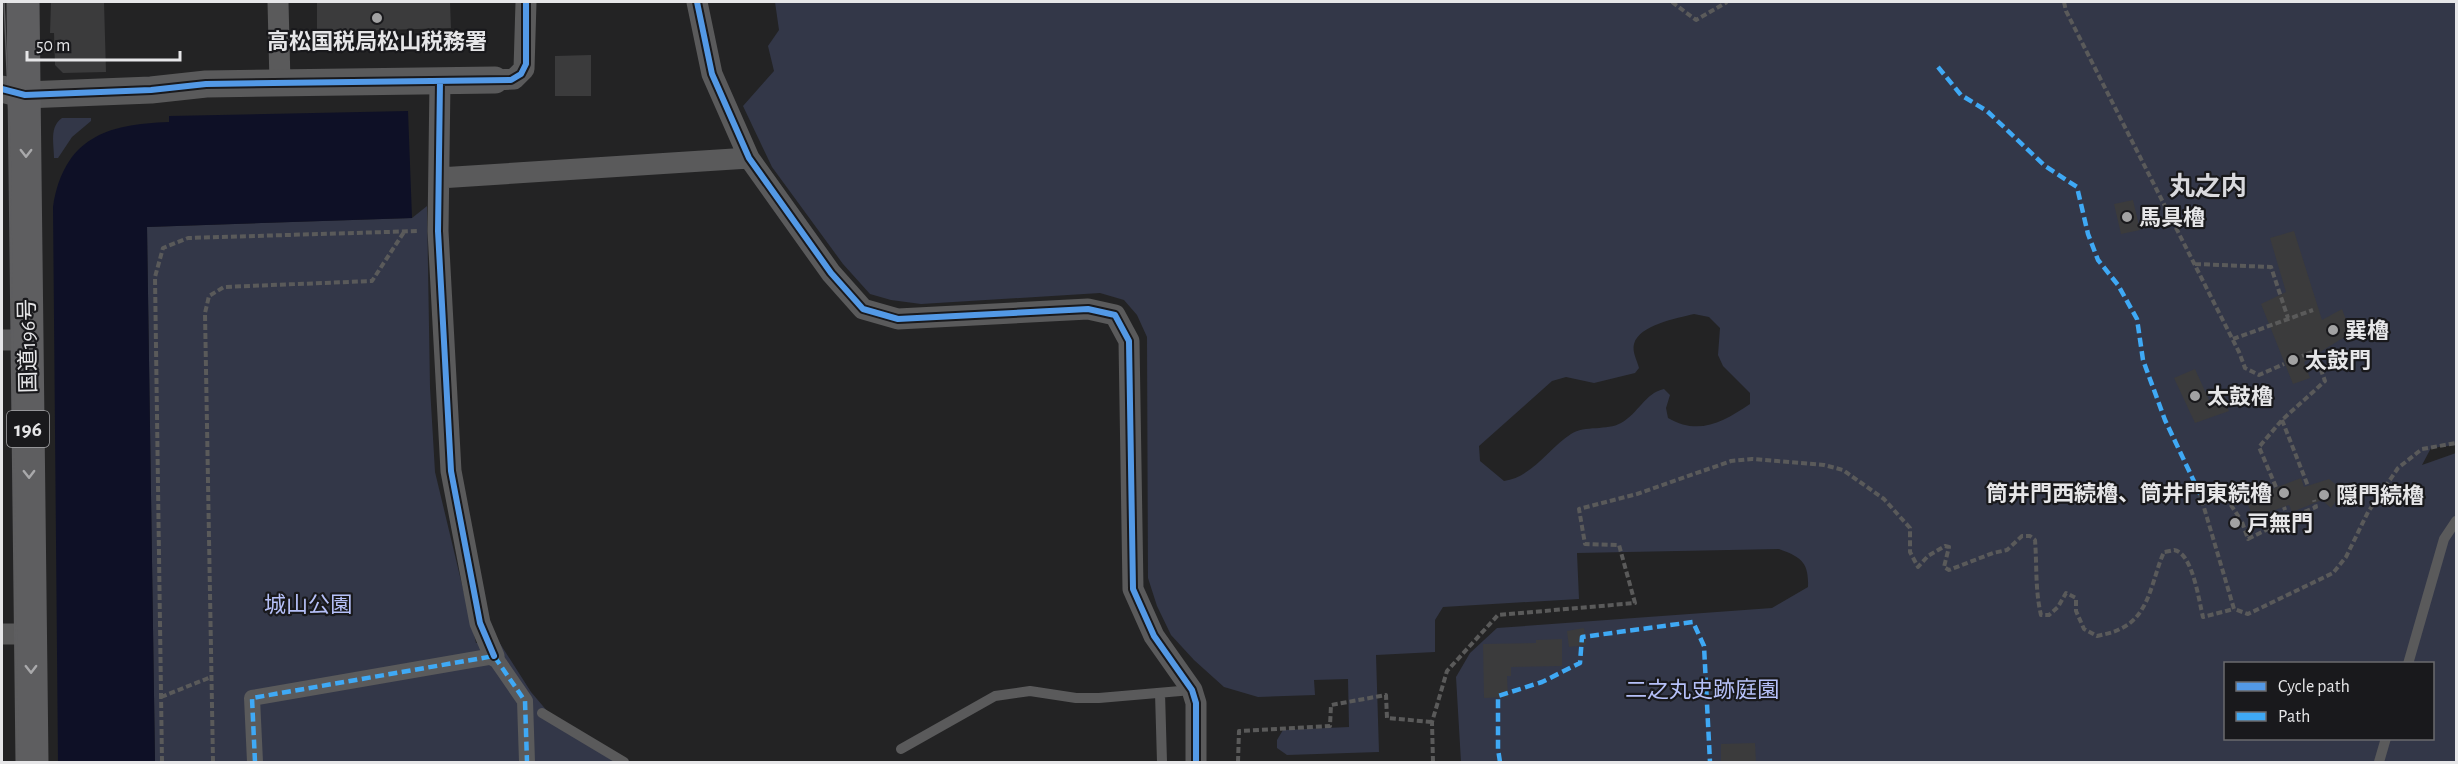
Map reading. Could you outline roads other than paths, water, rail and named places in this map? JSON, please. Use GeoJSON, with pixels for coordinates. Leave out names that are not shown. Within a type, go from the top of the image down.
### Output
{"type":"FeatureCollection","features":[{"type":"Feature","properties":{"kind":"highway","name":"国道196号"},"geometry":{"type":"LineString","coordinates":[[22,2],[13,92],[16,634],[32,762]]}},
{"type":"Feature","properties":{"kind":"street"},"geometry":{"type":"LineString","coordinates":[[278,2],[280,83]]}},
{"type":"Feature","properties":{"kind":"street"},"geometry":{"type":"LineString","coordinates":[[13,92],[151,90],[206,84],[514,79],[524,69],[526,2]]}},
{"type":"Feature","properties":{"kind":"street"},"geometry":{"type":"LineString","coordinates":[[697,2],[712,74],[749,158],[831,273],[863,309],[898,319],[1088,309],[1115,315],[1130,341],[1133,589],[1154,636],[1192,690],[1196,703],[1196,762]]}},
{"type":"Feature","properties":{"kind":"street"},"geometry":{"type":"LineString","coordinates":[[440,81],[438,231],[451,471],[480,623],[494,656],[513,687],[525,701],[527,762]]}},
{"type":"Feature","properties":{"kind":"street"},"geometry":{"type":"LineString","coordinates":[[439,178],[749,158]]}},
{"type":"Feature","properties":{"kind":"street"},"geometry":{"type":"LineString","coordinates":[[255,762],[252,698],[494,656]]}},
{"type":"Feature","properties":{"kind":"lane"},"geometry":{"type":"LineString","coordinates":[[2408,662],[2444,539],[2457,521]]}},
{"type":"Feature","properties":{"kind":"lane"},"geometry":{"type":"LineString","coordinates":[[901,749],[994,696],[1030,691],[1076,698],[1192,690]]}},
{"type":"Feature","properties":{"kind":"lane"},"geometry":{"type":"LineString","coordinates":[[1160,693],[1162,762]]}},
{"type":"Feature","properties":{"kind":"lane"},"geometry":{"type":"LineString","coordinates":[[542,713],[624,762]]}},
{"type":"Feature","properties":{"kind":"lane"},"geometry":{"type":"LineString","coordinates":[[2379,762],[2385,740]]}},
{"type":"Feature","properties":{"kind":"tram line"},"geometry":{"type":"LineString","coordinates":[[4,2],[10,138],[18,762]]}},
{"type":"Feature","properties":{"kind":"place","name":"高松国税局松山税務署"},"geometry":{"type":"Point","coordinates":[377,18]}},
{"type":"Feature","properties":{"kind":"place","name":"馬具櫓"},"geometry":{"type":"Point","coordinates":[2127,217]}},
{"type":"Feature","properties":{"kind":"place","name":"巽櫓"},"geometry":{"type":"Point","coordinates":[2333,330]}},
{"type":"Feature","properties":{"kind":"place","name":"太鼓門"},"geometry":{"type":"Point","coordinates":[2293,360]}},
{"type":"Feature","properties":{"kind":"place","name":"太鼓櫓"},"geometry":{"type":"Point","coordinates":[2195,396]}},
{"type":"Feature","properties":{"kind":"place","name":"筒井門西続櫓、筒井門東続櫓"},"geometry":{"type":"Point","coordinates":[2284,493]}},
{"type":"Feature","properties":{"kind":"place","name":"隠門続櫓"},"geometry":{"type":"Point","coordinates":[2324,495]}},
{"type":"Feature","properties":{"kind":"place","name":"戸無門"},"geometry":{"type":"Point","coordinates":[2235,523]}},
{"type":"Feature","properties":{"kind":"district","name":"丸之内"},"geometry":{"type":"Point","coordinates":[2208,186]}},
{"type":"Feature","properties":{"kind":"park label","name":"城山公園"},"geometry":{"type":"Point","coordinates":[308,604]}},
{"type":"Feature","properties":{"kind":"park label","name":"二之丸史跡庭園"},"geometry":{"type":"Point","coordinates":[1702,689]}}]}
